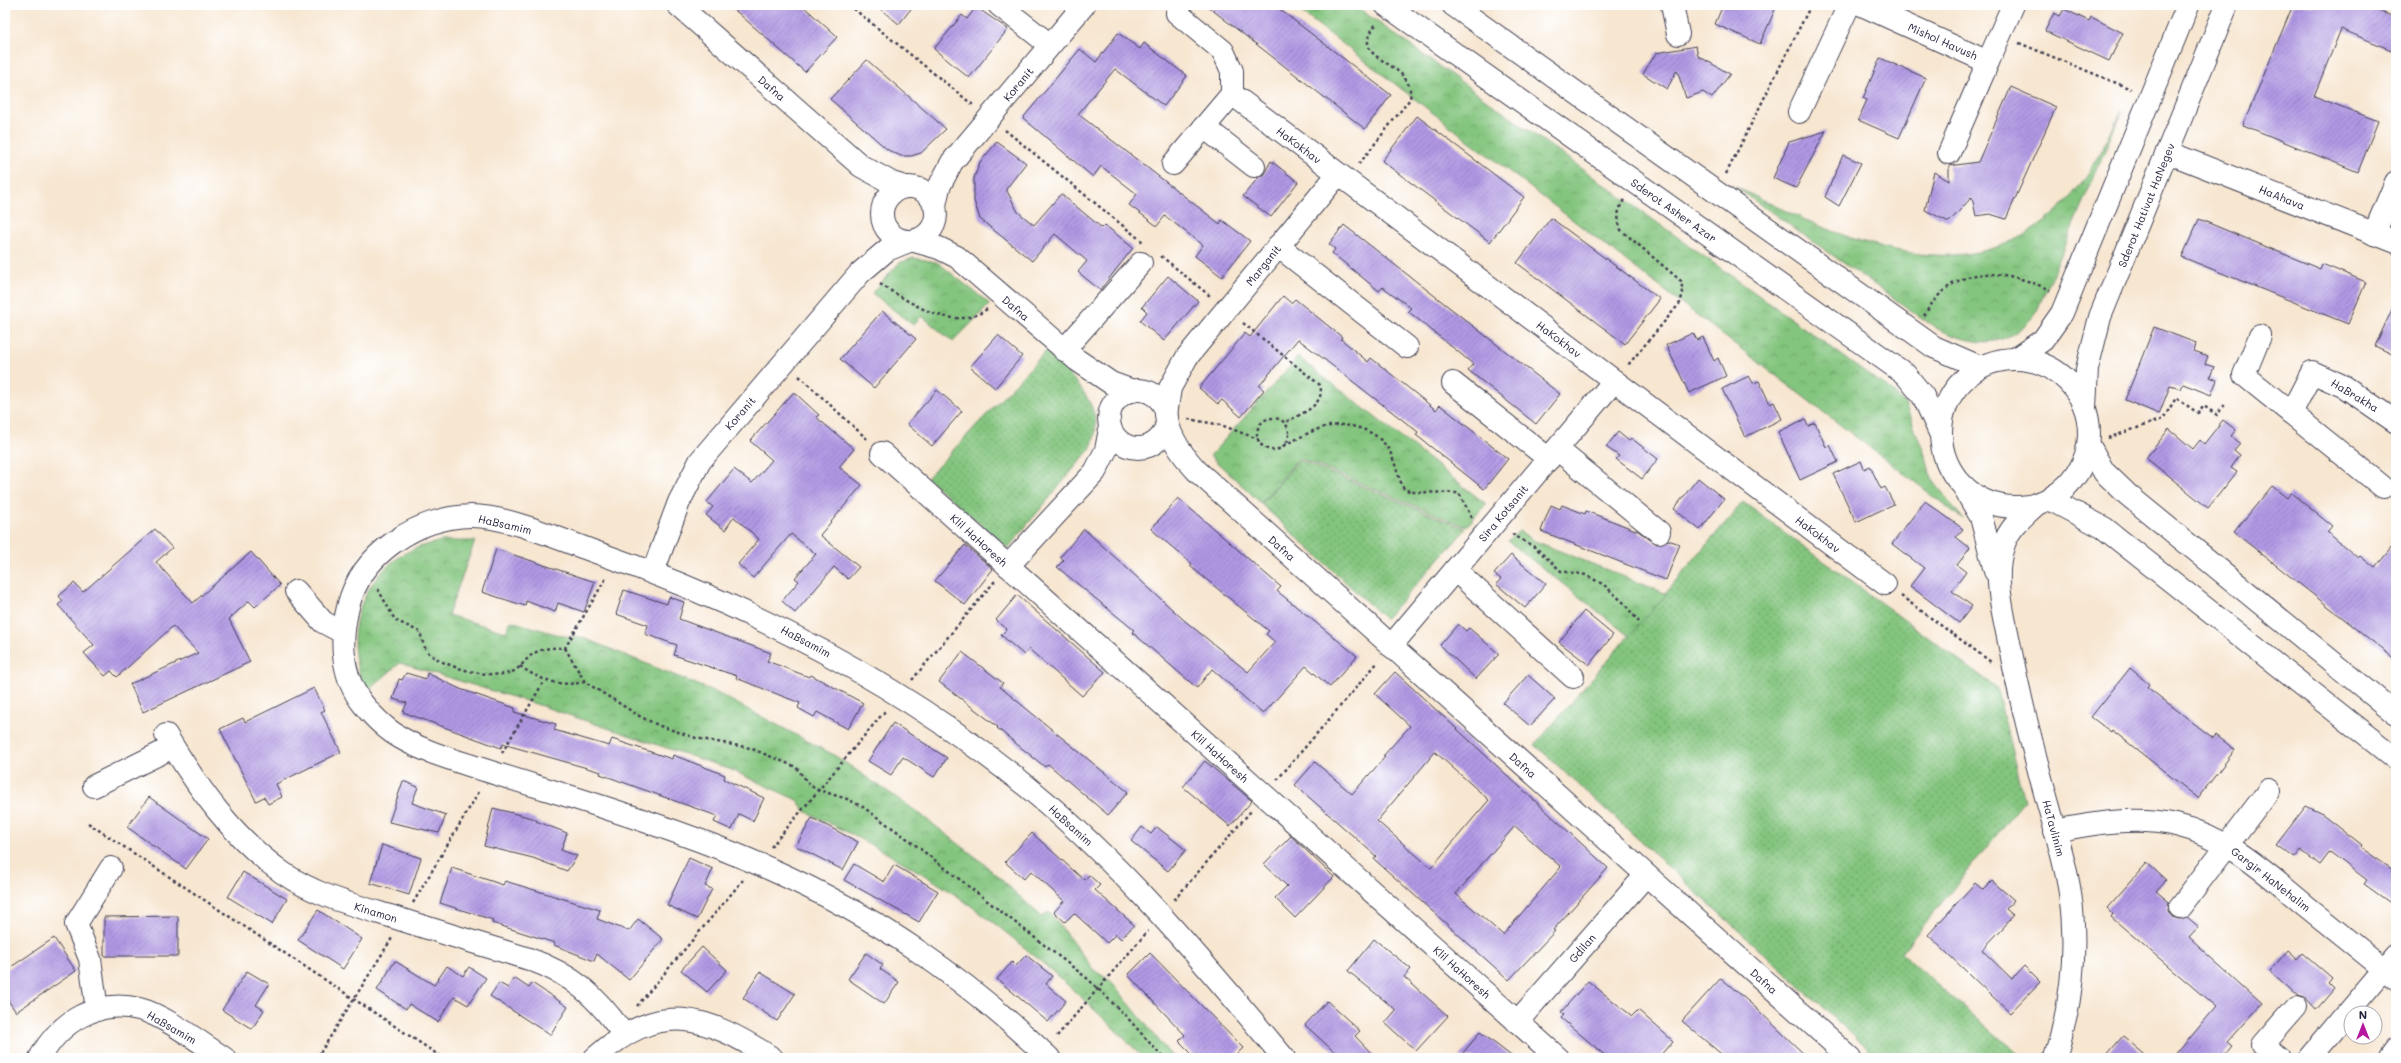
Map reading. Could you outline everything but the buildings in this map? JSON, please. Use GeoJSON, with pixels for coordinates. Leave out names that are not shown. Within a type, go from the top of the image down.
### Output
{"type":"FeatureCollection","features":[{"type":"Feature","properties":{"kind":"street"},"geometry":{"type":"LineString","coordinates":[[998,5],[1050,45]]}},
{"type":"Feature","properties":{"kind":"street","name":"Koranit"},"geometry":{"type":"LineString","coordinates":[[908,187],[935,176],[952,162],[1084,5]]}},
{"type":"Feature","properties":{"kind":"street"},"geometry":{"type":"LineString","coordinates":[[1453,5],[1915,334],[1940,351],[1980,367]]}},
{"type":"Feature","properties":{"kind":"street"},"geometry":{"type":"LineString","coordinates":[[1672,5],[1678,34]]}},
{"type":"Feature","properties":{"kind":"street"},"geometry":{"type":"LineString","coordinates":[[1799,112],[1850,5]]}},
{"type":"Feature","properties":{"kind":"street","name":"Mishol Havush"},"geometry":{"type":"LineString","coordinates":[[1862,5],[1988,62],[2013,5]]}},
{"type":"Feature","properties":{"kind":"street"},"geometry":{"type":"LineString","coordinates":[[2015,359],[2034,348],[2048,335],[2062,313],[2188,5]]}},
{"type":"Feature","properties":{"kind":"street","name":"Sderot Hativat HaNegev"},"geometry":{"type":"LineString","coordinates":[[2086,410],[2084,399],[2087,369],[2096,328],[2227,5]]}},
{"type":"Feature","properties":{"kind":"street","name":"Dafna"},"geometry":{"type":"LineString","coordinates":[[680,6],[861,166],[892,183],[908,187]]}},
{"type":"Feature","properties":{"kind":"street","name":"Sderot Asher Azar"},"geometry":{"type":"LineString","coordinates":[[1387,6],[1905,374],[1923,396],[1940,433]]}},
{"type":"Feature","properties":{"kind":"street"},"geometry":{"type":"LineString","coordinates":[[1173,164],[1232,94],[1232,71],[1223,51],[1177,13]]}},
{"type":"Feature","properties":{"kind":"street"},"geometry":{"type":"LineString","coordinates":[[1949,153],[1988,62]]}},
{"type":"Feature","properties":{"kind":"street","name":"HaKokhav"},"geometry":{"type":"LineString","coordinates":[[1232,94],[1885,584]]}},
{"type":"Feature","properties":{"kind":"street"},"geometry":{"type":"LineString","coordinates":[[1204,127],[1254,166]]}},
{"type":"Feature","properties":{"kind":"street","name":"HaAhava"},"geometry":{"type":"LineString","coordinates":[[2167,152],[2396,242]]}},
{"type":"Feature","properties":{"kind":"street","name":"Koranit"},"geometry":{"type":"LineString","coordinates":[[936,210],[939,187],[952,162]]}},
{"type":"Feature","properties":{"kind":"street","name":"Dafna"},"geometry":{"type":"LineString","coordinates":[[861,166],[875,187],[882,212]]}},
{"type":"Feature","properties":{"kind":"street","name":"Marganit"},"geometry":{"type":"LineString","coordinates":[[1166,417],[1170,388],[1188,357],[1278,246],[1342,177]]}},
{"type":"Feature","properties":{"kind":"street"},"geometry":{"type":"LineString","coordinates":[[2374,234],[2396,182]]}},
{"type":"Feature","properties":{"kind":"street"},"geometry":{"type":"LineString","coordinates":[[908,187],[925,192],[936,210],[931,230],[922,238],[911,241],[901,240],[890,233],[883,222],[882,212],[890,195],[908,187]]}},
{"type":"Feature","properties":{"kind":"street","name":"Dafna"},"geometry":{"type":"LineString","coordinates":[[936,210],[946,242],[960,260]]}},
{"type":"Feature","properties":{"kind":"street","name":"Koranit"},"geometry":{"type":"LineString","coordinates":[[860,273],[876,240],[882,212]]}},
{"type":"Feature","properties":{"kind":"street","name":"Koranit"},"geometry":{"type":"LineString","coordinates":[[654,572],[678,502],[700,461],[860,273],[887,250],[911,241]]}},
{"type":"Feature","properties":{"kind":"street","name":"Dafna"},"geometry":{"type":"LineString","coordinates":[[911,241],[944,250],[960,260],[1067,353],[1105,380],[1123,389],[1135,391]]}},
{"type":"Feature","properties":{"kind":"street"},"geometry":{"type":"LineString","coordinates":[[1278,246],[1407,348]]}},
{"type":"Feature","properties":{"kind":"street"},"geometry":{"type":"LineString","coordinates":[[1067,353],[1150,255]]}},
{"type":"Feature","properties":{"kind":"street"},"geometry":{"type":"LineString","coordinates":[[2260,336],[2244,375],[2383,487]]}},
{"type":"Feature","properties":{"kind":"street","name":"Dafna"},"geometry":{"type":"LineString","coordinates":[[1067,353],[1096,385],[1110,422]]}},
{"type":"Feature","properties":{"kind":"street","name":"Marganit"},"geometry":{"type":"LineString","coordinates":[[1135,391],[1161,380],[1188,357]]}},
{"type":"Feature","properties":{"kind":"street"},"geometry":{"type":"LineString","coordinates":[[2086,410],[2075,389],[2059,373],[2038,362],[2015,359],[2003,360],[1980,367],[1962,380],[1948,399],[1941,421],[1940,433],[1944,456],[1948,467],[1962,485],[1980,499],[2003,506],[2027,506],[2044,501],[2104,528],[2396,759]]}},
{"type":"Feature","properties":{"kind":"street","name":"HaBrakha"},"geometry":{"type":"LineString","coordinates":[[2291,413],[2312,372],[2345,387],[2396,422]]}},
{"type":"Feature","properties":{"kind":"street","name":"Sira Kotsanit"},"geometry":{"type":"LineString","coordinates":[[1392,646],[1614,381]]}},
{"type":"Feature","properties":{"kind":"street"},"geometry":{"type":"LineString","coordinates":[[1453,383],[1659,532]]}},
{"type":"Feature","properties":{"kind":"street"},"geometry":{"type":"LineString","coordinates":[[1008,566],[1095,472],[1120,455],[1144,447],[1164,433],[1166,417],[1158,399],[1147,392],[1135,391],[1117,399],[1110,422],[1106,450],[1095,472]]}},
{"type":"Feature","properties":{"kind":"street","name":"HaTavlinim"},"geometry":{"type":"LineString","coordinates":[[2002,600],[1999,574],[2004,545],[2017,522],[2068,485],[2075,477],[2081,467],[2088,445],[2089,427],[2086,410]]}},
{"type":"Feature","properties":{"kind":"street","name":"Dafna"},"geometry":{"type":"LineString","coordinates":[[1166,417],[1168,427],[1179,449],[1197,471],[1850,1058]]}},
{"type":"Feature","properties":{"kind":"street"},"geometry":{"type":"LineString","coordinates":[[1110,422],[1120,443],[1144,447]]}},
{"type":"Feature","properties":{"kind":"street"},"geometry":{"type":"LineString","coordinates":[[2088,445],[2104,472],[2128,495],[2396,714]]}},
{"type":"Feature","properties":{"kind":"street","name":"Dafna"},"geometry":{"type":"LineString","coordinates":[[1144,447],[1197,471]]}},
{"type":"Feature","properties":{"kind":"street","name":"Klil HaHoresh"},"geometry":{"type":"LineString","coordinates":[[882,453],[1558,1058]]}},
{"type":"Feature","properties":{"kind":"street","name":"HaTavlinim"},"geometry":{"type":"LineString","coordinates":[[1962,485],[1981,517],[2002,600],[2022,702],[2070,893],[2073,937],[2068,1010],[2055,1058]]}},
{"type":"Feature","properties":{"kind":"street","name":"HaBsamim"},"geometry":{"type":"LineString","coordinates":[[1046,1055],[969,986],[919,950],[863,915],[817,891],[757,863],[658,825],[442,756],[394,733],[362,703],[345,668],[342,632],[350,596],[369,564],[397,538],[433,522],[474,516],[520,526],[654,572],[715,597],[785,630],[898,696],[956,733],[1028,788],[1097,848],[1162,914],[1284,1058]]}},
{"type":"Feature","properties":{"kind":"street"},"geometry":{"type":"LineString","coordinates":[[1455,570],[1572,677]]}},
{"type":"Feature","properties":{"kind":"street"},"geometry":{"type":"LineString","coordinates":[[296,591],[323,622],[342,632]]}},
{"type":"Feature","properties":{"kind":"street","name":"Kinamon"},"geometry":{"type":"LineString","coordinates":[[94,786],[170,741],[213,806],[230,826],[265,860],[291,878],[324,895],[529,959],[557,970],[588,992],[632,1031]]}},
{"type":"Feature","properties":{"kind":"street"},"geometry":{"type":"LineString","coordinates":[[2180,907],[2269,790]]}},
{"type":"Feature","properties":{"kind":"street","name":"Gargir HaNehalim"},"geometry":{"type":"LineString","coordinates":[[2055,831],[2116,822],[2156,822],[2195,830],[2227,845],[2254,863],[2392,968]]}},
{"type":"Feature","properties":{"kind":"street"},"geometry":{"type":"LineString","coordinates":[[97,1010],[90,959],[76,924],[111,868]]}},
{"type":"Feature","properties":{"kind":"street","name":"Gdilan"},"geometry":{"type":"LineString","coordinates":[[1517,1022],[1646,875]]}},
{"type":"Feature","properties":{"kind":"street"},"geometry":{"type":"LineString","coordinates":[[2309,1058],[2392,968]]}},
{"type":"Feature","properties":{"kind":"street","name":"HaBsamim"},"geometry":{"type":"LineString","coordinates":[[40,1058],[48,1043],[66,1025],[88,1012],[113,1006],[140,1009],[167,1022],[224,1058]]}},
{"type":"Feature","properties":{"kind":"street"},"geometry":{"type":"LineString","coordinates":[[2279,1058],[2263,1046],[2296,1007]]}},
{"type":"Feature","properties":{"kind":"street"},"geometry":{"type":"LineString","coordinates":[[595,1058],[632,1031],[668,1020],[704,1023],[729,1032],[772,1058]]}},
{"type":"Feature","properties":{"kind":"street"},"geometry":{"type":"LineString","coordinates":[[2390,1058],[2396,1050]]}},
{"type":"Feature","properties":{"kind":"path"},"geometry":{"type":"LineString","coordinates":[[849,5],[989,118],[1150,255],[1227,309],[1320,385],[1322,393],[1319,401],[1284,423]]}},
{"type":"Feature","properties":{"kind":"path"},"geometry":{"type":"LineString","coordinates":[[1716,192],[1811,5]]}},
{"type":"Feature","properties":{"kind":"path"},"geometry":{"type":"LineString","coordinates":[[1342,177],[1410,99],[1411,92],[1408,79],[1371,50],[1367,43],[1368,37],[1387,6]]}},
{"type":"Feature","properties":{"kind":"path"},"geometry":{"type":"LineString","coordinates":[[2000,35],[2150,97]]}},
{"type":"Feature","properties":{"kind":"path"},"geometry":{"type":"LineString","coordinates":[[1614,381],[1680,303],[1683,292],[1681,281],[1621,230],[1617,220],[1619,206],[1635,182]]}},
{"type":"Feature","properties":{"kind":"path"},"geometry":{"type":"LineString","coordinates":[[860,273],[916,305],[953,319],[962,320],[980,314],[1003,297]]}},
{"type":"Feature","properties":{"kind":"path"},"geometry":{"type":"LineString","coordinates":[[1915,334],[1926,313],[1938,297],[1951,284],[1966,277],[1981,273],[2014,276],[2068,299]]}},
{"type":"Feature","properties":{"kind":"path"},"geometry":{"type":"LineString","coordinates":[[784,362],[882,453]]}},
{"type":"Feature","properties":{"kind":"path"},"geometry":{"type":"LineString","coordinates":[[2088,445],[2163,419],[2176,398],[2198,413],[2204,406],[2217,415],[2226,403]]}},
{"type":"Feature","properties":{"kind":"path"},"geometry":{"type":"LineString","coordinates":[[1166,417],[1221,425],[1258,439]]}},
{"type":"Feature","properties":{"kind":"path"},"geometry":{"type":"LineString","coordinates":[[1284,445],[1289,432],[1284,423],[1276,419],[1266,420],[1258,429],[1258,439],[1262,445],[1271,450],[1284,445],[1329,426],[1350,425],[1366,429],[1381,440],[1390,451],[1404,490],[1412,492],[1459,493],[1488,531],[1536,548],[1561,571],[1586,575],[1604,584],[1623,602],[1639,622]]}},
{"type":"Feature","properties":{"kind":"path"},"geometry":{"type":"LineString","coordinates":[[565,648],[617,559]]}},
{"type":"Feature","properties":{"kind":"path"},"geometry":{"type":"LineString","coordinates":[[632,1031],[636,1006],[820,791],[1008,566]]}},
{"type":"Feature","properties":{"kind":"path"},"geometry":{"type":"LineString","coordinates":[[362,576],[381,591],[395,620],[420,632],[427,651],[432,655],[461,668],[494,675],[512,672],[539,651],[549,647],[565,648]]}},
{"type":"Feature","properties":{"kind":"path"},"geometry":{"type":"LineString","coordinates":[[1885,584],[1992,663]]}},
{"type":"Feature","properties":{"kind":"path"},"geometry":{"type":"LineString","coordinates":[[1046,1055],[1098,989],[1392,646]]}},
{"type":"Feature","properties":{"kind":"path"},"geometry":{"type":"LineString","coordinates":[[565,648],[585,682],[660,726],[696,738],[750,748],[796,767],[808,784],[820,791],[847,799],[863,807],[905,837],[1065,960],[1126,1016],[1163,1058]]}},
{"type":"Feature","properties":{"kind":"path"},"geometry":{"type":"LineString","coordinates":[[520,666],[544,681],[557,684],[585,682]]}},
{"type":"Feature","properties":{"kind":"path"},"geometry":{"type":"LineString","coordinates":[[317,1058],[403,920],[544,681]]}},
{"type":"Feature","properties":{"kind":"path"},"geometry":{"type":"LineString","coordinates":[[88,823],[443,1058]]}},
{"type":"Feature","properties":{"kind":"green space"},"geometry":{"type":"Polygon","coordinates":[[[1292,5],[1354,5],[1889,389],[1905,404],[1927,460],[1931,478],[1963,519],[1292,5]]]}},
{"type":"Feature","properties":{"kind":"green space"},"geometry":{"type":"Polygon","coordinates":[[[2122,110],[2036,313],[2025,325],[2013,334],[1990,342],[1964,339],[1936,328],[1734,186],[1814,224],[1857,240],[1899,251],[1942,255],[1983,251],[2023,235],[2061,207],[2088,173],[2103,148],[2122,110]]]}},
{"type":"Feature","properties":{"kind":"green space"},"geometry":{"type":"Polygon","coordinates":[[[913,258],[937,262],[990,304],[953,342],[922,316],[913,325],[872,293],[899,263],[913,258]]]}},
{"type":"Feature","properties":{"kind":"green space"},"geometry":{"type":"Polygon","coordinates":[[[1046,351],[1077,383],[1085,395],[1092,407],[1095,420],[1095,434],[1090,449],[1008,548],[927,478],[1046,351]]]}},
{"type":"Feature","properties":{"kind":"green space"},"geometry":{"type":"Polygon","coordinates":[[[1298,357],[1486,504],[1466,527],[1299,458],[1261,503],[1210,456],[1298,357]]]}},
{"type":"Feature","properties":{"kind":"green space"},"geometry":{"type":"Polygon","coordinates":[[[1299,460],[1466,529],[1385,619],[1261,504],[1299,460]]]}},
{"type":"Feature","properties":{"kind":"green space"},"geometry":{"type":"Polygon","coordinates":[[[1743,502],[1996,687],[2024,801],[1901,953],[2023,1058],[1878,1058],[1535,745],[1743,502]]]}},
{"type":"Feature","properties":{"kind":"green space"},"geometry":{"type":"Polygon","coordinates":[[[1519,531],[1535,541],[1667,594],[1629,636],[1508,541],[1519,531]]]}},
{"type":"Feature","properties":{"kind":"green space"},"geometry":{"type":"Polygon","coordinates":[[[441,541],[475,541],[448,615],[506,632],[511,621],[563,636],[581,637],[713,691],[834,755],[916,811],[981,861],[1042,917],[1049,912],[1095,971],[1111,981],[1173,1058],[1144,1058],[1083,999],[1019,943],[974,908],[933,880],[870,844],[805,811],[797,800],[729,769],[539,705],[400,663],[366,692],[357,666],[354,649],[358,614],[364,598],[373,583],[396,559],[411,550],[441,541]]]}}]}
